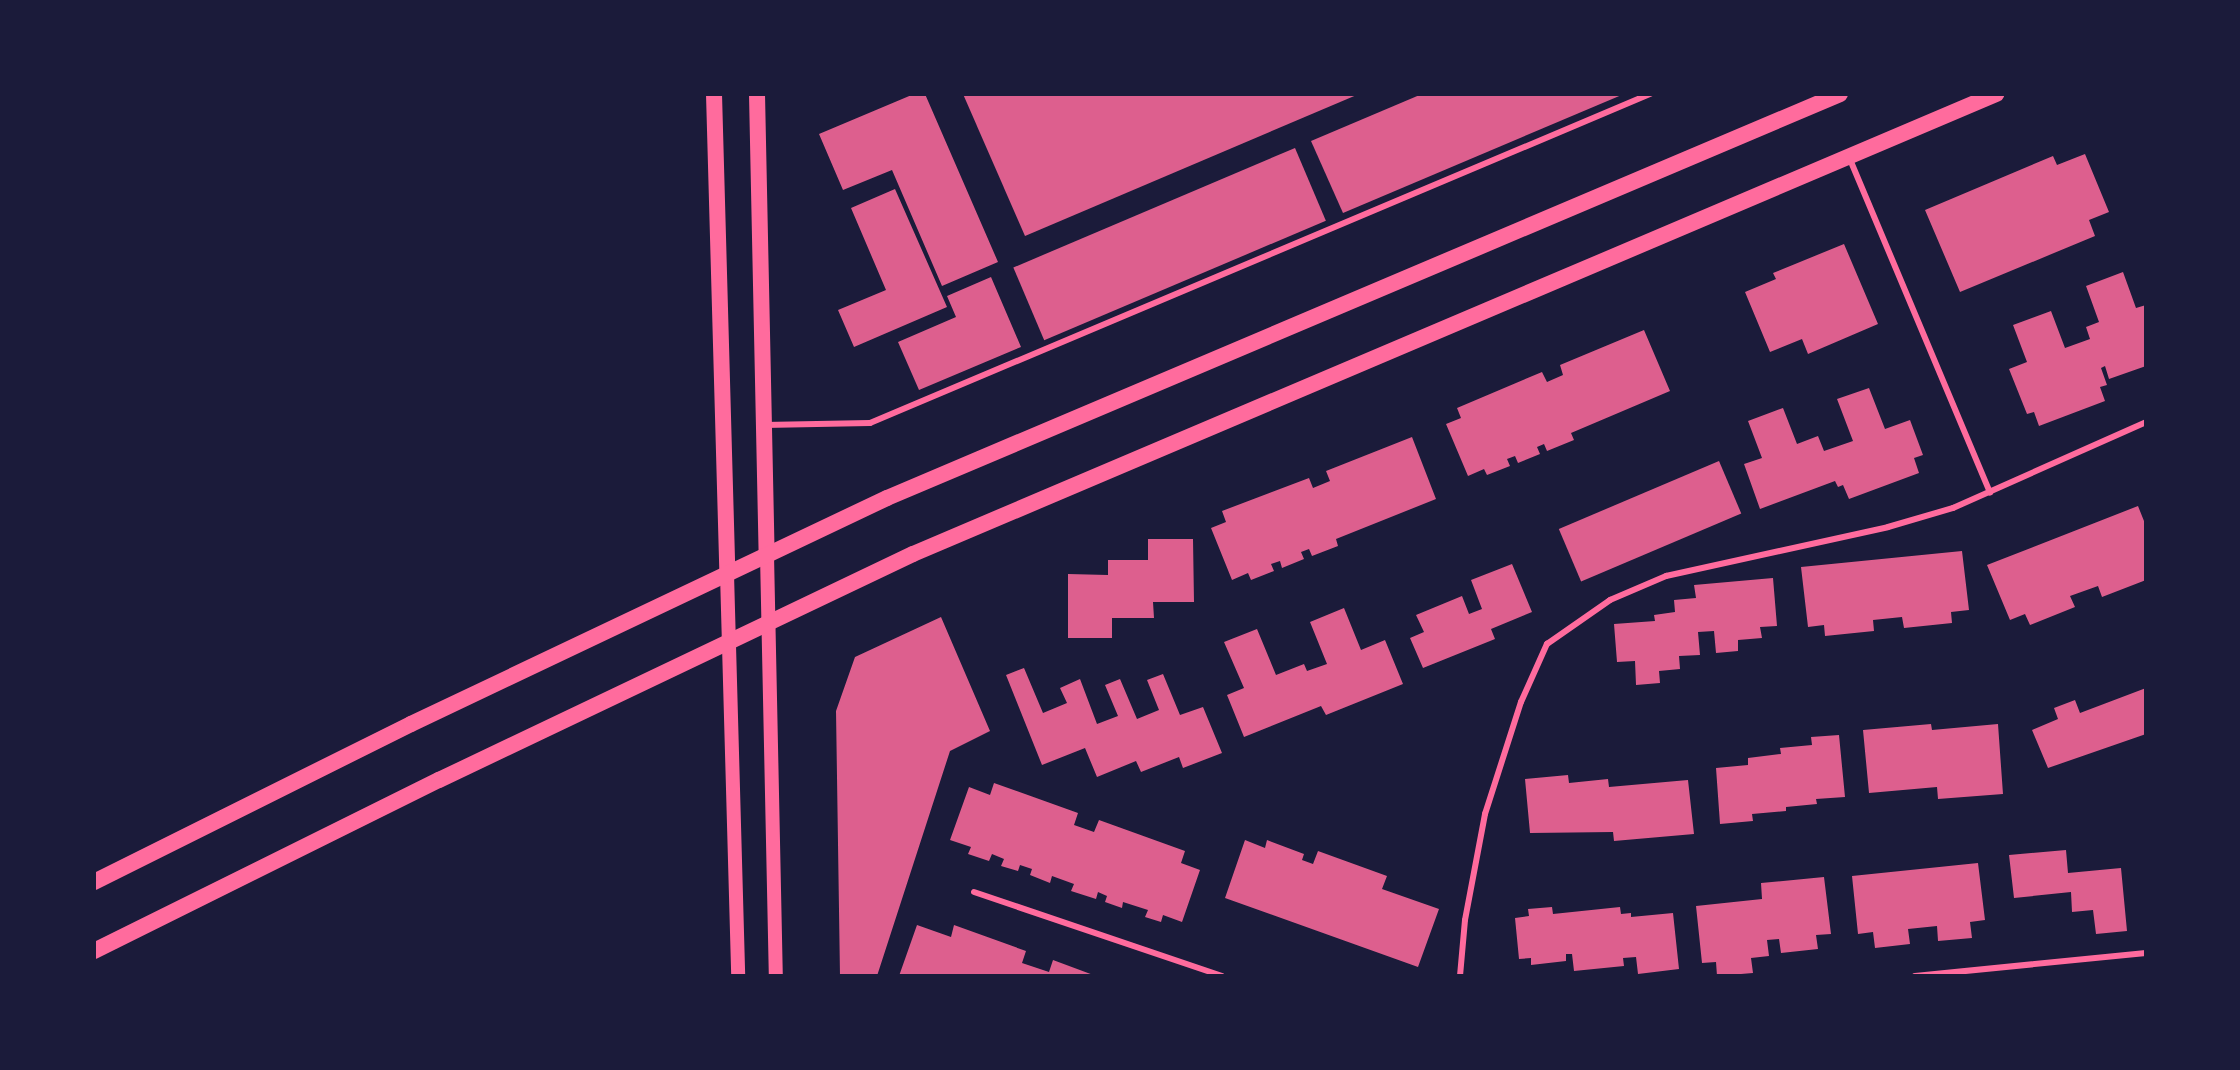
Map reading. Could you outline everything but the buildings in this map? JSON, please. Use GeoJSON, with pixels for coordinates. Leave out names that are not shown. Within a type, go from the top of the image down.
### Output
{"type":"FeatureCollection","features":[{"type":"Feature","properties":{"kind":"main road"},"geometry":{"type":"LineString","coordinates":[[714,94],[727,574]]}},
{"type":"Feature","properties":{"kind":"main road"},"geometry":{"type":"LineString","coordinates":[[757,94],[767,555]]}},
{"type":"Feature","properties":{"kind":"main road"},"geometry":{"type":"LineString","coordinates":[[94,882],[411,724],[887,498],[1840,94]]}},
{"type":"Feature","properties":{"kind":"main road"},"geometry":{"type":"LineString","coordinates":[[94,951],[439,780],[913,554],[1996,94]]}},
{"type":"Feature","properties":{"kind":"street"},"geometry":{"type":"LineString","coordinates":[[767,555],[776,976]]}},
{"type":"Feature","properties":{"kind":"street"},"geometry":{"type":"LineString","coordinates":[[727,574],[738,976]]}},
{"type":"Feature","properties":{"kind":"lane"},"geometry":{"type":"LineString","coordinates":[[764,425],[870,423],[1650,94]]}},
{"type":"Feature","properties":{"kind":"lane"},"geometry":{"type":"LineString","coordinates":[[1849,157],[1990,493]]}},
{"type":"Feature","properties":{"kind":"lane"},"geometry":{"type":"LineString","coordinates":[[1460,976],[1465,920],[1485,814],[1521,702],[1547,644],[1610,600],[1666,576],[1888,527],[1990,493],[2146,422]]}},
{"type":"Feature","properties":{"kind":"lane"},"geometry":{"type":"LineString","coordinates":[[974,892],[1222,976]]}},
{"type":"Feature","properties":{"kind":"lane"},"geometry":{"type":"LineString","coordinates":[[1915,976],[2146,953]]}},
{"type":"Feature","properties":{"kind":"lane"},"geometry":{"type":"LineString","coordinates":[[1188,976],[1191,966]]}}]}
